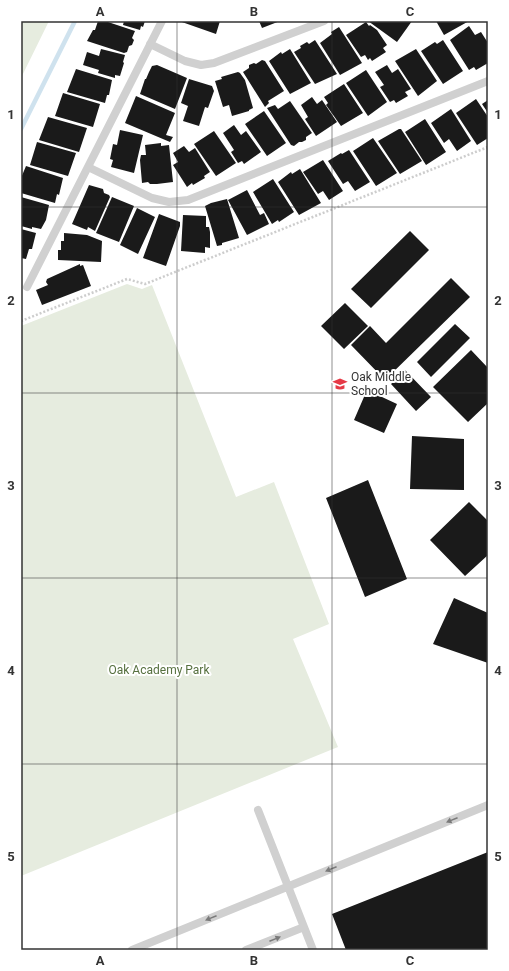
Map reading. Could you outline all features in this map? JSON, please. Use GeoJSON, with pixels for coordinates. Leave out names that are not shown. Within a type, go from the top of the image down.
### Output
{"type":"FeatureCollection","features":[{"type":"Feature","properties":{"kind":"lane"},"geometry":{"type":"LineString","coordinates":[[27,287],[162,21]]}},
{"type":"Feature","properties":{"kind":"lane"},"geometry":{"type":"LineString","coordinates":[[150,44],[185,61],[201,65],[214,63],[324,21]]}},
{"type":"Feature","properties":{"kind":"lane"},"geometry":{"type":"LineString","coordinates":[[88,167],[152,198],[169,202],[188,200],[488,81]]}},
{"type":"Feature","properties":{"kind":"lane"},"geometry":{"type":"LineString","coordinates":[[132,950],[488,805]]}},
{"type":"Feature","properties":{"kind":"lane"},"geometry":{"type":"LineString","coordinates":[[258,810],[313,950]]}},
{"type":"Feature","properties":{"kind":"lane"},"geometry":{"type":"LineString","coordinates":[[246,950],[304,927]]}},
{"type":"Feature","properties":{"kind":"path"},"geometry":{"type":"LineString","coordinates":[[21,322],[127,279],[144,284],[488,147]]}},
{"type":"Feature","properties":{"kind":"green space"},"geometry":{"type":"Polygon","coordinates":[[[21,21],[49,21],[21,78],[21,21]]]}},
{"type":"Feature","properties":{"kind":"green space","name":"Oak Academy Park"},"geometry":{"type":"Polygon","coordinates":[[[127,284],[142,289],[152,285],[236,497],[274,482],[329,624],[293,639],[338,747],[21,876],[21,326],[127,284]]]}},
{"type":"Feature","properties":{"kind":"building"},"geometry":{"type":"Polygon","coordinates":[[[98,21],[105,21],[135,31],[132,38],[134,40],[132,45],[129,46],[127,52],[124,53],[87,41],[93,30],[95,30],[98,21]]]}},
{"type":"Feature","properties":{"kind":"building"},"geometry":{"type":"Polygon","coordinates":[[[124,21],[145,21],[140,30],[123,25],[124,21]]]}},
{"type":"Feature","properties":{"kind":"building"},"geometry":{"type":"Polygon","coordinates":[[[179,21],[220,21],[216,34],[179,21]]]}},
{"type":"Feature","properties":{"kind":"building"},"geometry":{"type":"Polygon","coordinates":[[[259,21],[280,21],[262,28],[259,21]]]}},
{"type":"Feature","properties":{"kind":"building"},"geometry":{"type":"Polygon","coordinates":[[[368,21],[412,21],[397,42],[368,21]]]}},
{"type":"Feature","properties":{"kind":"building"},"geometry":{"type":"Polygon","coordinates":[[[436,21],[469,21],[444,35],[436,21]]]}},
{"type":"Feature","properties":{"kind":"building"},"geometry":{"type":"Polygon","coordinates":[[[366,22],[369,26],[370,25],[377,30],[387,45],[383,48],[386,52],[372,61],[370,58],[368,60],[365,55],[361,57],[346,35],[366,22]]]}},
{"type":"Feature","properties":{"kind":"building"},"geometry":{"type":"Polygon","coordinates":[[[469,26],[475,35],[481,32],[488,43],[488,63],[476,70],[474,67],[469,70],[450,40],[469,26]]]}},
{"type":"Feature","properties":{"kind":"building"},"geometry":{"type":"Polygon","coordinates":[[[339,27],[362,63],[340,75],[320,43],[332,34],[331,32],[339,27]]]}},
{"type":"Feature","properties":{"kind":"building"},"geometry":{"type":"Polygon","coordinates":[[[315,40],[337,74],[315,84],[294,52],[307,42],[309,44],[315,40]]]}},
{"type":"Feature","properties":{"kind":"building"},"geometry":{"type":"Polygon","coordinates":[[[443,40],[463,71],[443,84],[421,51],[435,42],[437,44],[443,40]]]}},
{"type":"Feature","properties":{"kind":"building"},"geometry":{"type":"Polygon","coordinates":[[[101,49],[125,55],[120,76],[115,75],[115,78],[98,73],[99,70],[83,65],[87,52],[99,56],[101,49]]]}},
{"type":"Feature","properties":{"kind":"building"},"geometry":{"type":"Polygon","coordinates":[[[290,49],[311,83],[290,94],[269,61],[281,52],[282,54],[290,49]]]}},
{"type":"Feature","properties":{"kind":"building"},"geometry":{"type":"Polygon","coordinates":[[[416,49],[437,81],[418,96],[395,61],[416,49]]]}},
{"type":"Feature","properties":{"kind":"building"},"geometry":{"type":"Polygon","coordinates":[[[262,60],[265,61],[284,91],[268,101],[269,103],[265,107],[243,72],[249,68],[249,65],[254,63],[256,64],[262,60]]]}},
{"type":"Feature","properties":{"kind":"building"},"geometry":{"type":"Polygon","coordinates":[[[157,65],[187,78],[175,109],[140,94],[145,79],[152,66],[157,65]]]}},
{"type":"Feature","properties":{"kind":"building"},"geometry":{"type":"Polygon","coordinates":[[[387,65],[392,73],[398,69],[411,89],[405,92],[408,96],[396,103],[394,100],[390,102],[380,87],[384,85],[375,72],[387,65]]]}},
{"type":"Feature","properties":{"kind":"building"},"geometry":{"type":"Polygon","coordinates":[[[76,69],[112,80],[109,95],[107,95],[105,103],[67,92],[76,69]]]}},
{"type":"Feature","properties":{"kind":"building"},"geometry":{"type":"Polygon","coordinates":[[[366,70],[387,102],[368,116],[346,83],[366,70]]]}},
{"type":"Feature","properties":{"kind":"building"},"geometry":{"type":"Polygon","coordinates":[[[238,72],[245,80],[253,108],[249,111],[232,116],[229,105],[223,107],[215,81],[222,79],[221,77],[238,72]]]}},
{"type":"Feature","properties":{"kind":"building"},"geometry":{"type":"Polygon","coordinates":[[[189,79],[212,86],[214,91],[208,108],[205,107],[199,126],[183,121],[188,106],[181,103],[189,79]]]}},
{"type":"Feature","properties":{"kind":"building"},"geometry":{"type":"Polygon","coordinates":[[[344,84],[363,113],[341,126],[326,105],[328,103],[324,97],[344,84]]]}},
{"type":"Feature","properties":{"kind":"building"},"geometry":{"type":"Polygon","coordinates":[[[63,93],[100,104],[93,127],[55,116],[63,93]]]}},
{"type":"Feature","properties":{"kind":"building"},"geometry":{"type":"Polygon","coordinates":[[[136,96],[175,113],[166,135],[173,137],[170,142],[125,123],[136,96]]]}},
{"type":"Feature","properties":{"kind":"building"},"geometry":{"type":"Polygon","coordinates":[[[312,97],[317,104],[322,100],[337,122],[316,136],[305,119],[308,117],[301,105],[312,97]]]}},
{"type":"Feature","properties":{"kind":"building"},"geometry":{"type":"Polygon","coordinates":[[[476,99],[488,117],[488,138],[477,145],[456,113],[476,99]]]}},
{"type":"Feature","properties":{"kind":"building"},"geometry":{"type":"Polygon","coordinates":[[[488,100],[488,113],[482,104],[488,100]]]}},
{"type":"Feature","properties":{"kind":"building"},"geometry":{"type":"Polygon","coordinates":[[[290,101],[312,133],[306,137],[306,140],[299,142],[294,146],[291,145],[267,108],[275,105],[278,109],[290,101]]]}},
{"type":"Feature","properties":{"kind":"building"},"geometry":{"type":"Polygon","coordinates":[[[451,109],[471,141],[457,151],[449,139],[444,143],[431,123],[451,109]]]}},
{"type":"Feature","properties":{"kind":"building"},"geometry":{"type":"Polygon","coordinates":[[[264,111],[286,143],[267,156],[245,124],[264,111]]]}},
{"type":"Feature","properties":{"kind":"building"},"geometry":{"type":"Polygon","coordinates":[[[48,117],[87,128],[79,152],[39,140],[48,117]]]}},
{"type":"Feature","properties":{"kind":"building"},"geometry":{"type":"Polygon","coordinates":[[[425,119],[446,152],[426,165],[405,132],[425,119]]]}},
{"type":"Feature","properties":{"kind":"building"},"geometry":{"type":"Polygon","coordinates":[[[234,125],[241,135],[246,131],[261,152],[244,164],[242,161],[238,163],[231,152],[234,150],[223,133],[234,125]]]}},
{"type":"Feature","properties":{"kind":"building"},"geometry":{"type":"Polygon","coordinates":[[[401,129],[422,161],[400,174],[378,141],[401,129]]]}},
{"type":"Feature","properties":{"kind":"building"},"geometry":{"type":"Polygon","coordinates":[[[120,130],[143,135],[134,173],[111,167],[113,160],[110,159],[113,144],[117,145],[120,130]]]}},
{"type":"Feature","properties":{"kind":"building"},"geometry":{"type":"Polygon","coordinates":[[[214,131],[236,163],[216,176],[194,144],[214,131]]]}},
{"type":"Feature","properties":{"kind":"building"},"geometry":{"type":"Polygon","coordinates":[[[373,138],[397,173],[376,186],[353,151],[373,138]]]}},
{"type":"Feature","properties":{"kind":"building"},"geometry":{"type":"Polygon","coordinates":[[[37,142],[76,153],[68,176],[30,165],[37,142]]]}},
{"type":"Feature","properties":{"kind":"building"},"geometry":{"type":"Polygon","coordinates":[[[161,143],[161,146],[169,145],[173,182],[157,184],[150,184],[148,182],[142,183],[140,160],[141,155],[146,155],[145,145],[161,143]]]}},
{"type":"Feature","properties":{"kind":"building"},"geometry":{"type":"Polygon","coordinates":[[[184,146],[189,152],[195,148],[210,172],[204,176],[205,178],[193,185],[192,183],[187,187],[173,165],[178,162],[173,153],[184,146]]]}},
{"type":"Feature","properties":{"kind":"building"},"geometry":{"type":"Polygon","coordinates":[[[349,150],[370,182],[355,191],[348,181],[343,184],[328,161],[349,150]]]}},
{"type":"Feature","properties":{"kind":"building"},"geometry":{"type":"Polygon","coordinates":[[[323,160],[343,191],[329,200],[323,191],[318,194],[303,172],[323,160]]]}},
{"type":"Feature","properties":{"kind":"building"},"geometry":{"type":"Polygon","coordinates":[[[26,166],[63,178],[59,195],[57,194],[55,203],[21,193],[21,178],[26,166]]]}},
{"type":"Feature","properties":{"kind":"building"},"geometry":{"type":"Polygon","coordinates":[[[300,169],[321,203],[299,215],[278,182],[291,172],[292,174],[300,169]]]}},
{"type":"Feature","properties":{"kind":"building"},"geometry":{"type":"Polygon","coordinates":[[[273,179],[294,212],[279,222],[278,220],[272,224],[253,192],[273,179]]]}},
{"type":"Feature","properties":{"kind":"building"},"geometry":{"type":"Polygon","coordinates":[[[89,185],[103,189],[104,193],[110,197],[95,231],[88,227],[87,230],[72,224],[89,185]]]}},
{"type":"Feature","properties":{"kind":"building"},"geometry":{"type":"Polygon","coordinates":[[[247,190],[260,215],[264,213],[269,224],[247,235],[228,200],[247,190]]]}},
{"type":"Feature","properties":{"kind":"building"},"geometry":{"type":"Polygon","coordinates":[[[21,197],[49,205],[46,220],[41,229],[32,227],[32,229],[21,226],[21,197]]]}},
{"type":"Feature","properties":{"kind":"building"},"geometry":{"type":"Polygon","coordinates":[[[112,197],[134,206],[119,242],[96,233],[112,197]]]}},
{"type":"Feature","properties":{"kind":"building"},"geometry":{"type":"Polygon","coordinates":[[[227,199],[239,238],[217,246],[205,206],[227,199]]]}},
{"type":"Feature","properties":{"kind":"building"},"geometry":{"type":"Polygon","coordinates":[[[137,208],[155,217],[138,254],[120,245],[137,208]]]}},
{"type":"Feature","properties":{"kind":"building"},"geometry":{"type":"Polygon","coordinates":[[[159,214],[180,222],[180,226],[166,266],[143,258],[159,214]]]}},
{"type":"Feature","properties":{"kind":"building"},"geometry":{"type":"Polygon","coordinates":[[[183,215],[206,216],[206,227],[209,227],[210,232],[210,248],[205,247],[205,253],[181,251],[183,215]]]}},
{"type":"Feature","properties":{"kind":"building"},"geometry":{"type":"Polygon","coordinates":[[[21,229],[36,233],[32,249],[29,249],[26,259],[21,258],[21,229]]]}},
{"type":"Feature","properties":{"kind":"building"},"geometry":{"type":"Polygon","coordinates":[[[410,231],[429,250],[371,308],[351,289],[410,231]]]}},
{"type":"Feature","properties":{"kind":"building"},"geometry":{"type":"Polygon","coordinates":[[[64,233],[87,235],[102,241],[101,262],[58,260],[58,250],[61,250],[61,241],[64,241],[64,233]]]}},
{"type":"Feature","properties":{"kind":"building"},"geometry":{"type":"Polygon","coordinates":[[[80,264],[80,266],[83,265],[91,286],[42,305],[36,290],[48,285],[46,282],[47,279],[80,264]]]}},
{"type":"Feature","properties":{"kind":"building"},"geometry":{"type":"Polygon","coordinates":[[[451,278],[470,297],[385,380],[351,345],[370,326],[386,343],[451,278]]]}},
{"type":"Feature","properties":{"kind":"building"},"geometry":{"type":"Polygon","coordinates":[[[345,303],[368,326],[344,349],[321,326],[345,303]]]}},
{"type":"Feature","properties":{"kind":"building"},"geometry":{"type":"Polygon","coordinates":[[[455,324],[470,338],[431,377],[417,362],[455,324]]]}},
{"type":"Feature","properties":{"kind":"building"},"geometry":{"type":"Polygon","coordinates":[[[471,350],[488,368],[488,403],[468,422],[433,387],[471,350]]]}},
{"type":"Feature","properties":{"kind":"building"},"geometry":{"type":"Polygon","coordinates":[[[405,370],[431,397],[416,411],[391,384],[405,370]]]}},
{"type":"Feature","properties":{"kind":"building"},"geometry":{"type":"Polygon","coordinates":[[[367,390],[397,404],[384,433],[354,420],[367,390]]]}},
{"type":"Feature","properties":{"kind":"building"},"geometry":{"type":"Polygon","coordinates":[[[412,436],[464,439],[464,490],[410,489],[412,436]]]}},
{"type":"Feature","properties":{"kind":"building"},"geometry":{"type":"Polygon","coordinates":[[[368,480],[407,579],[365,597],[326,498],[368,480]]]}},
{"type":"Feature","properties":{"kind":"building"},"geometry":{"type":"Polygon","coordinates":[[[469,502],[488,521],[488,555],[465,576],[430,540],[469,502]]]}},
{"type":"Feature","properties":{"kind":"building"},"geometry":{"type":"Polygon","coordinates":[[[454,598],[488,613],[488,663],[433,644],[454,598]]]}},
{"type":"Feature","properties":{"kind":"building"},"geometry":{"type":"Polygon","coordinates":[[[488,852],[488,950],[346,950],[332,914],[488,852]]]}},
{"type":"Feature","properties":{"kind":"waterway"},"geometry":{"type":"LineString","coordinates":[[21,129],[75,21]]}},
{"type":"Feature","properties":{"kind":"place","name":"Oak Middle School"},"geometry":{"type":"Point","coordinates":[340,384]}}]}
